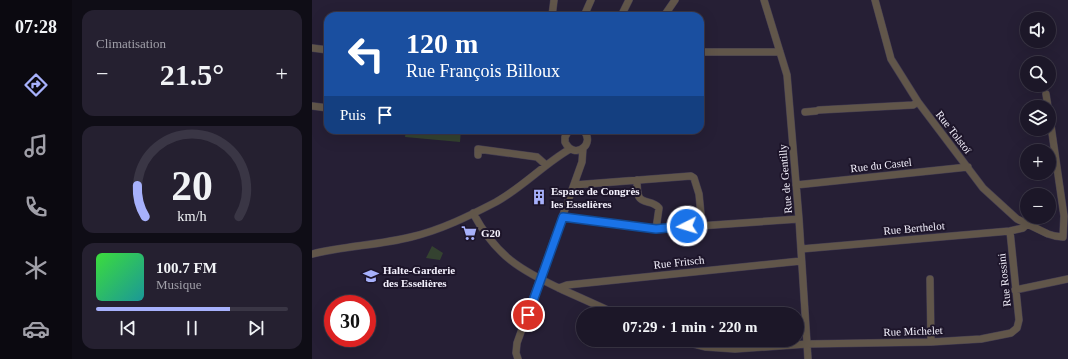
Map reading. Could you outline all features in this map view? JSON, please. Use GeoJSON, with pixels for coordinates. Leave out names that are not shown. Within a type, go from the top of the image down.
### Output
{"type":"FeatureCollection","features":[{"type":"Feature","properties":{"kind":"street"},"geometry":{"type":"LineString","coordinates":[[552,12],[554,0]]}},
{"type":"Feature","properties":{"kind":"street"},"geometry":{"type":"LineString","coordinates":[[586,12],[591,0]]}},
{"type":"Feature","properties":{"kind":"street"},"geometry":{"type":"LineString","coordinates":[[623,12],[629,0]]}},
{"type":"Feature","properties":{"kind":"street"},"geometry":{"type":"LineString","coordinates":[[667,12],[675,0]]}},
{"type":"Feature","properties":{"kind":"street","name":"Rue de Gentilly"},"geometry":{"type":"LineString","coordinates":[[764,0],[787,75],[800,219],[801,261],[808,359]]}},
{"type":"Feature","properties":{"kind":"street","name":"Rue Tolstoï"},"geometry":{"type":"LineString","coordinates":[[875,0],[890,58],[918,102],[983,188],[1020,220]]}},
{"type":"Feature","properties":{"kind":"street"},"geometry":{"type":"LineString","coordinates":[[312,48],[324,50]]}},
{"type":"Feature","properties":{"kind":"street"},"geometry":{"type":"LineString","coordinates":[[704,52],[780,52]]}},
{"type":"Feature","properties":{"kind":"street"},"geometry":{"type":"LineString","coordinates":[[1046,94],[1047,100]]}},
{"type":"Feature","properties":{"kind":"street"},"geometry":{"type":"LineString","coordinates":[[805,112],[913,105],[918,102]]}},
{"type":"Feature","properties":{"kind":"street"},"geometry":{"type":"LineString","coordinates":[[312,106],[324,108]]}},
{"type":"Feature","properties":{"kind":"street"},"geometry":{"type":"LineString","coordinates":[[559,155],[565,134]]}},
{"type":"Feature","properties":{"kind":"street"},"geometry":{"type":"LineString","coordinates":[[518,359],[516,348],[582,162],[583,148],[586,145],[587,138],[586,134]]}},
{"type":"Feature","properties":{"kind":"street"},"geometry":{"type":"LineString","coordinates":[[1053,136],[1066,216],[1065,240]]}},
{"type":"Feature","properties":{"kind":"street"},"geometry":{"type":"LineString","coordinates":[[564,142],[570,149],[576,151],[583,148]]}},
{"type":"Feature","properties":{"kind":"street"},"geometry":{"type":"LineString","coordinates":[[478,155],[478,149],[537,157],[546,165]]}},
{"type":"Feature","properties":{"kind":"street"},"geometry":{"type":"LineString","coordinates":[[312,254],[333,249],[389,242],[435,230],[497,201],[517,188],[559,155],[570,149]]}},
{"type":"Feature","properties":{"kind":"street","name":"Rue du Castel"},"geometry":{"type":"LineString","coordinates":[[796,184],[968,167]]}},
{"type":"Feature","properties":{"kind":"street"},"geometry":{"type":"LineString","coordinates":[[574,185],[689,176],[693,177],[700,194],[702,225]]}},
{"type":"Feature","properties":{"kind":"street"},"geometry":{"type":"LineString","coordinates":[[637,180],[638,194],[640,198],[644,201],[652,202],[659,208],[656,229]]}},
{"type":"Feature","properties":{"kind":"street"},"geometry":{"type":"LineString","coordinates":[[473,213],[484,232],[499,251],[518,267],[540,280],[601,307]]}},
{"type":"Feature","properties":{"kind":"street"},"geometry":{"type":"LineString","coordinates":[[563,217],[656,229],[800,219]]}},
{"type":"Feature","properties":{"kind":"street","name":"Rue Tolstoï"},"geometry":{"type":"LineString","coordinates":[[1027,224],[1065,240]]}},
{"type":"Feature","properties":{"kind":"street","name":"Rue Berthelot"},"geometry":{"type":"LineString","coordinates":[[801,249],[1010,231],[1023,228],[1027,224]]}},
{"type":"Feature","properties":{"kind":"street","name":"Rue Rossini"},"geometry":{"type":"LineString","coordinates":[[1010,231],[1019,320],[1017,328]]}},
{"type":"Feature","properties":{"kind":"street","name":"Rue Fritsch"},"geometry":{"type":"LineString","coordinates":[[559,288],[567,285],[801,261]]}},
{"type":"Feature","properties":{"kind":"street"},"geometry":{"type":"LineString","coordinates":[[930,279],[931,342]]}},
{"type":"Feature","properties":{"kind":"street"},"geometry":{"type":"LineString","coordinates":[[1016,290],[1068,279]]}},
{"type":"Feature","properties":{"kind":"street","name":"Rue Michelet"},"geometry":{"type":"LineString","coordinates":[[804,344],[931,342],[981,339],[1011,333],[1017,328]]}},
{"type":"Feature","properties":{"kind":"street","name":"Rue Michelet"},"geometry":{"type":"LineString","coordinates":[[716,347],[735,349],[764,347]]}},
{"type":"Feature","properties":{"kind":"green space"},"geometry":{"type":"Polygon","coordinates":[[[405,134],[461,134],[460,142],[405,137],[405,134]]]}},
{"type":"Feature","properties":{"kind":"green space"},"geometry":{"type":"Polygon","coordinates":[[[432,246],[443,253],[440,260],[426,258],[432,246]]]}},
{"type":"Feature","properties":{"kind":"place","name":"Espace de Congrès les Esselières"},"geometry":{"type":"Point","coordinates":[539,197]}},
{"type":"Feature","properties":{"kind":"place","name":"G20"},"geometry":{"type":"Point","coordinates":[469,233]}},
{"type":"Feature","properties":{"kind":"place","name":"Halte-Garderie des Esselières"},"geometry":{"type":"Point","coordinates":[371,276]}},
{"type":"Feature","properties":{"kind":"route"},"geometry":{"type":"LineString","coordinates":[[528,315],[563,217],[656,229],[687,226]]}}]}
